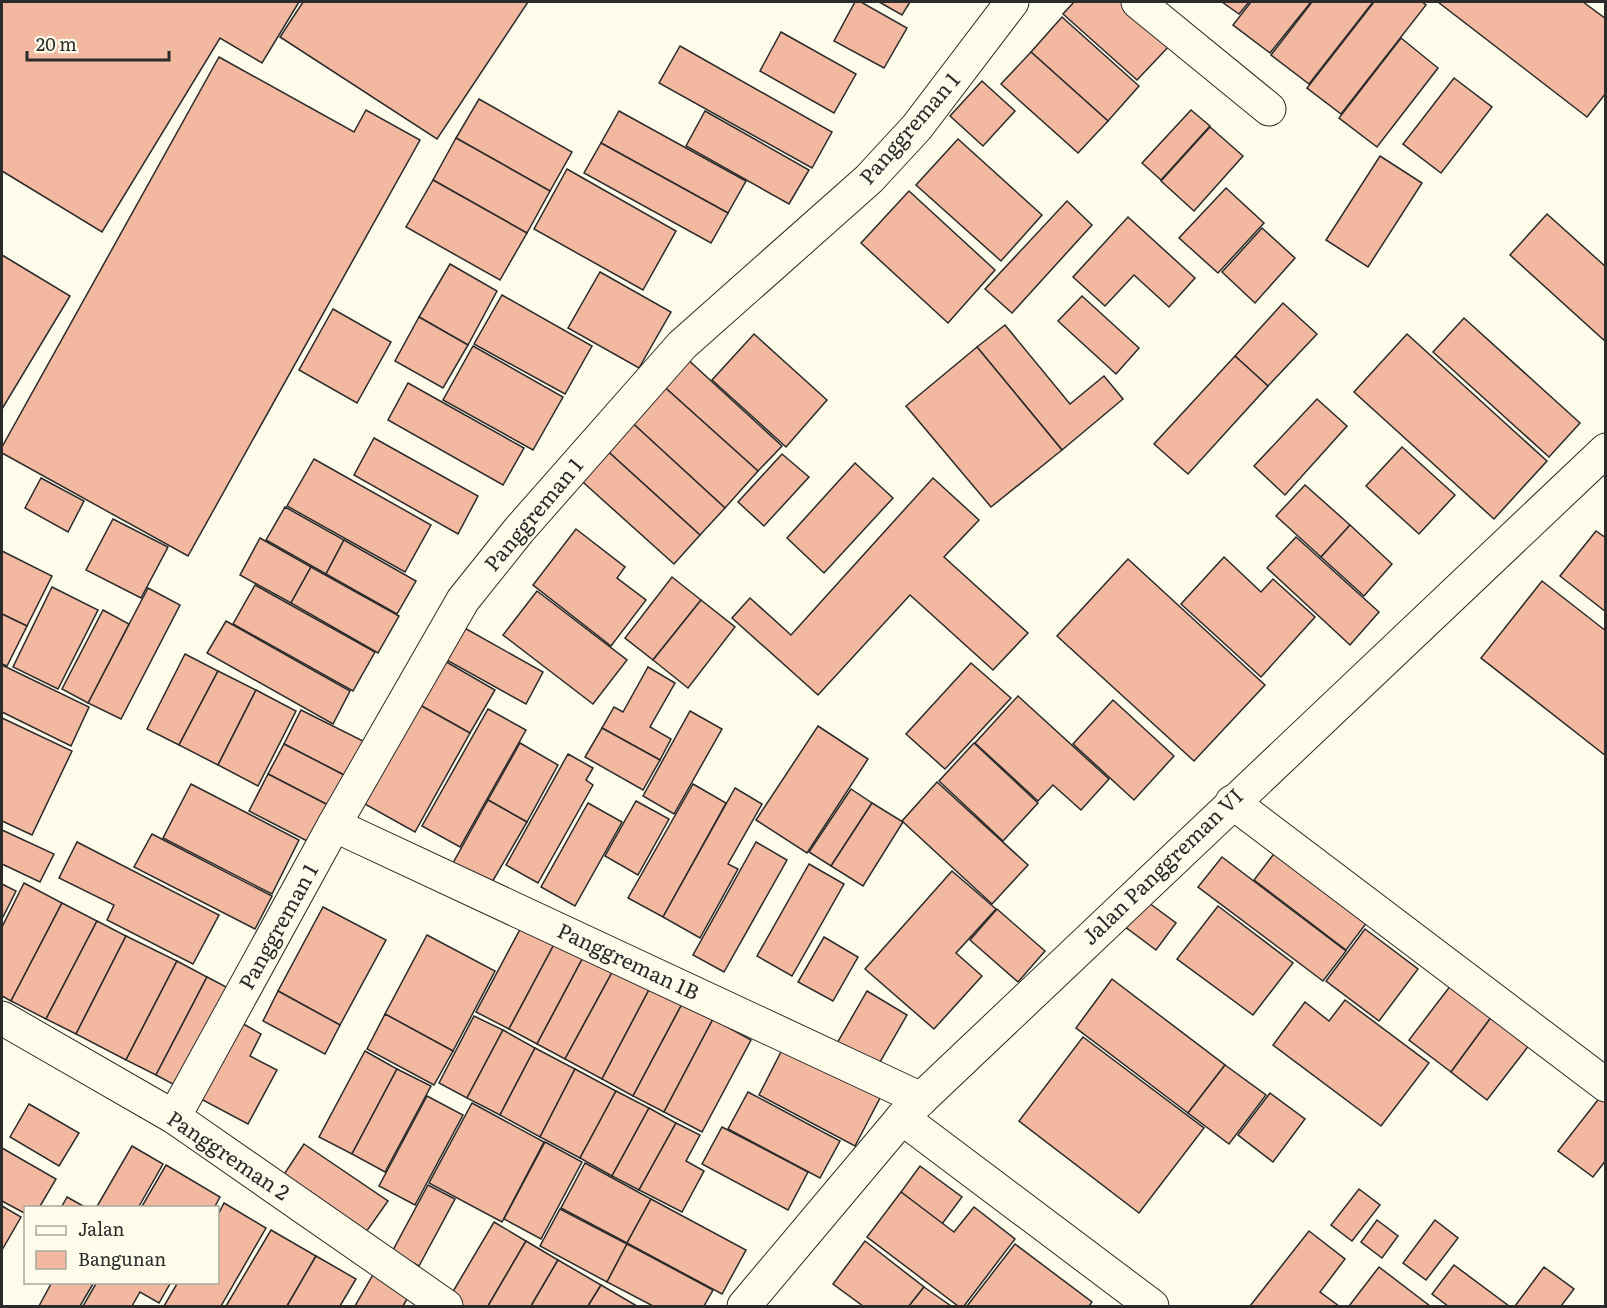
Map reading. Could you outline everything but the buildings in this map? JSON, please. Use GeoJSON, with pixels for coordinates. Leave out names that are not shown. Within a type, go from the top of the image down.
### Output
{"type":"FeatureCollection","features":[{"type":"Feature","properties":{"kind":"street","name":"Panggreman 1"},"geometry":{"type":"LineString","coordinates":[[174,1117],[334,825],[464,600],[519,530],[682,345],[869,179],[917,127],[1012,2]]}},
{"type":"Feature","properties":{"kind":"street"},"geometry":{"type":"LineString","coordinates":[[1138,2],[1269,108]]}},
{"type":"Feature","properties":{"kind":"street","name":"Jalan Panggreman VI"},"geometry":{"type":"LineString","coordinates":[[744,1306],[911,1109],[1605,450]]}},
{"type":"Feature","properties":{"kind":"street"},"geometry":{"type":"LineString","coordinates":[[1232,802],[1605,1085]]}},
{"type":"Feature","properties":{"kind":"street","name":"Panggreman 1B"},"geometry":{"type":"LineString","coordinates":[[334,825],[911,1109],[1152,1306]]}},
{"type":"Feature","properties":{"kind":"street","name":"Panggreman 2"},"geometry":{"type":"LineString","coordinates":[[2,1018],[174,1117],[446,1306]]}}]}
